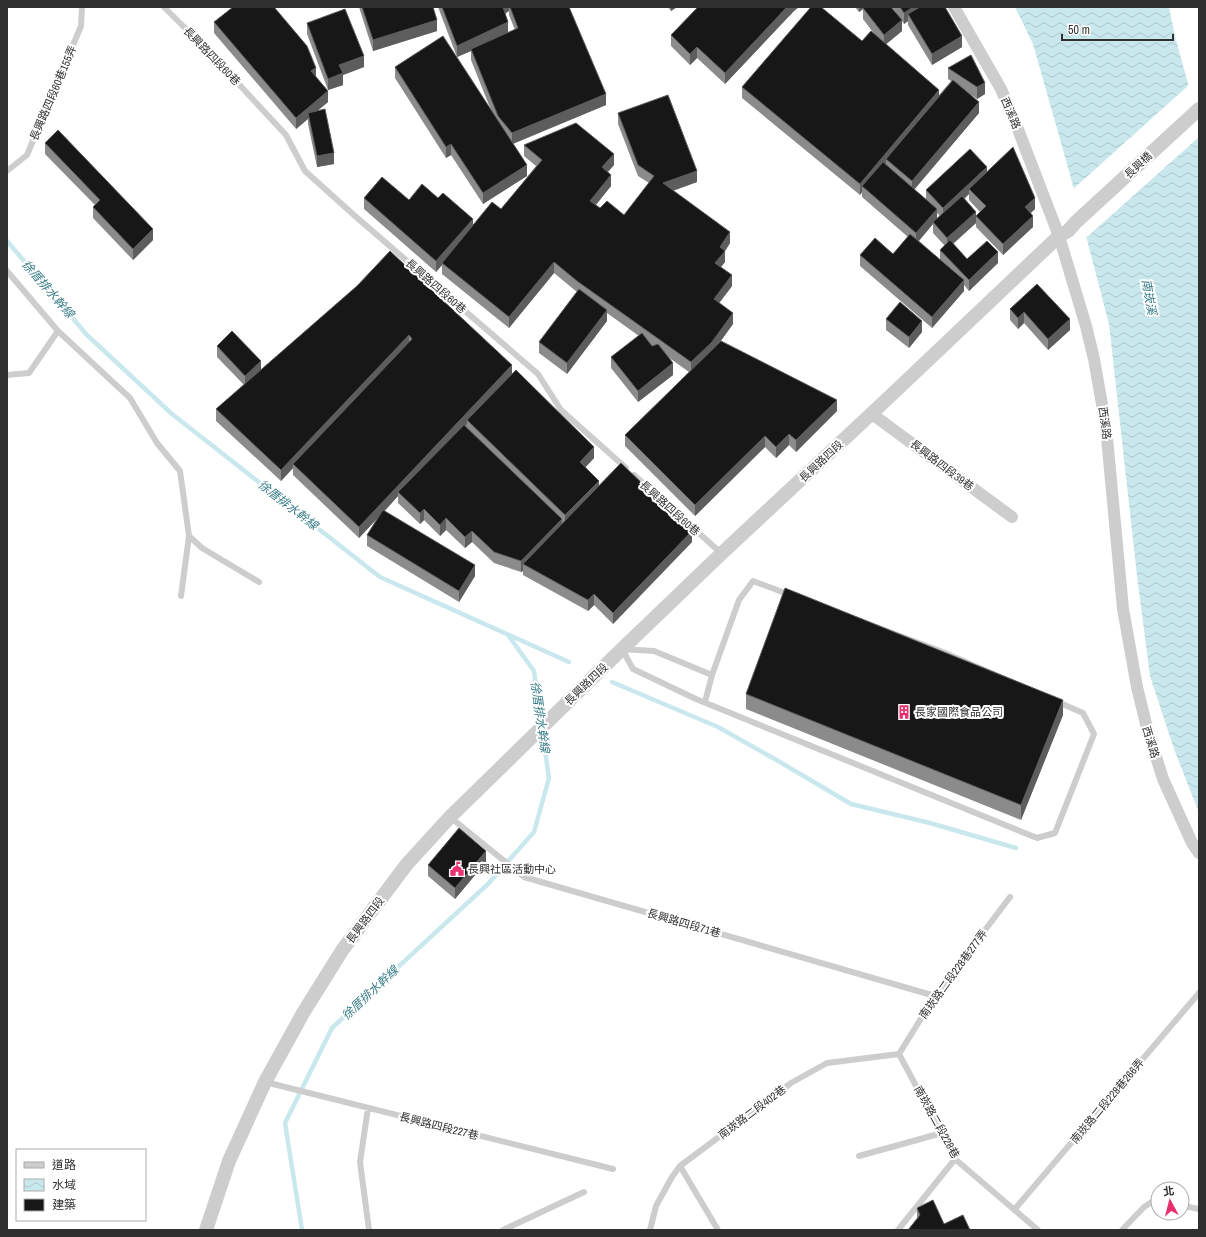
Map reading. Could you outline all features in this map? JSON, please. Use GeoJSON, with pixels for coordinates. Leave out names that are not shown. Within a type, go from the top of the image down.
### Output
{"type":"FeatureCollection","features":[{"type":"Feature","properties":{"kind":"street","name":"西溪路"},"geometry":{"type":"LineString","coordinates":[[954,7],[1001,89],[1014,119],[1059,236],[1086,326],[1094,359],[1106,427],[1123,609],[1137,687],[1147,728],[1163,779],[1192,843],[1199,854]]}},
{"type":"Feature","properties":{"kind":"street","name":"長興橋"},"geometry":{"type":"LineString","coordinates":[[1076,222],[1199,109]]}},
{"type":"Feature","properties":{"kind":"street","name":"長興路四段"},"geometry":{"type":"LineString","coordinates":[[206,1230],[229,1161],[265,1082],[303,1013],[343,949],[407,864],[450,817],[622,649],[1059,236],[1068,231],[1076,222]]}},
{"type":"Feature","properties":{"kind":"street","name":"長興路四段39巷"},"geometry":{"type":"LineString","coordinates":[[872,414],[1012,517]]}},
{"type":"Feature","properties":{"kind":"lane","name":"長興路四段60巷155弄"},"geometry":{"type":"LineString","coordinates":[[7,171],[27,155],[81,26],[82,7]]}},
{"type":"Feature","properties":{"kind":"lane","name":"長興路四段60巷"},"geometry":{"type":"LineString","coordinates":[[164,7],[208,51],[286,134],[305,171],[538,374],[562,410],[721,554]]}},
{"type":"Feature","properties":{"kind":"lane"},"geometry":{"type":"LineString","coordinates":[[7,271],[58,331],[130,398],[157,443],[180,470],[189,536],[181,596]]}},
{"type":"Feature","properties":{"kind":"lane"},"geometry":{"type":"LineString","coordinates":[[7,375],[30,373],[58,331]]}},
{"type":"Feature","properties":{"kind":"lane"},"geometry":{"type":"LineString","coordinates":[[189,536],[202,548],[259,582]]}},
{"type":"Feature","properties":{"kind":"lane"},"geometry":{"type":"LineString","coordinates":[[622,649],[633,669],[705,702],[1037,838],[1054,833],[1094,734],[1083,714],[943,652],[753,581],[739,600],[712,675],[705,702]]}},
{"type":"Feature","properties":{"kind":"lane"},"geometry":{"type":"LineString","coordinates":[[622,649],[654,651],[712,675]]}},
{"type":"Feature","properties":{"kind":"lane","name":"長興路四段71巷"},"geometry":{"type":"LineString","coordinates":[[450,817],[524,877],[935,996]]}},
{"type":"Feature","properties":{"kind":"lane","name":"南崁路二段228巷277弄"},"geometry":{"type":"LineString","coordinates":[[899,1054],[935,996],[1010,897]]}},
{"type":"Feature","properties":{"kind":"lane","name":"南崁路二段228巷266弄"},"geometry":{"type":"LineString","coordinates":[[1014,1210],[1199,993]]}},
{"type":"Feature","properties":{"kind":"lane","name":"南崁路二段228巷"},"geometry":{"type":"LineString","coordinates":[[899,1054],[955,1159],[1038,1230]]}},
{"type":"Feature","properties":{"kind":"lane","name":"南崁路二段402巷"},"geometry":{"type":"LineString","coordinates":[[650,1230],[656,1206],[672,1177],[680,1166],[791,1083],[827,1063],[899,1054]]}},
{"type":"Feature","properties":{"kind":"lane","name":"長興路四段227巷"},"geometry":{"type":"LineString","coordinates":[[265,1082],[613,1169]]}},
{"type":"Feature","properties":{"kind":"lane"},"geometry":{"type":"LineString","coordinates":[[368,1108],[360,1162],[368,1230]]}},
{"type":"Feature","properties":{"kind":"lane"},"geometry":{"type":"LineString","coordinates":[[859,1156],[942,1133]]}},
{"type":"Feature","properties":{"kind":"lane"},"geometry":{"type":"LineString","coordinates":[[898,1230],[955,1159]]}},
{"type":"Feature","properties":{"kind":"lane"},"geometry":{"type":"LineString","coordinates":[[680,1166],[718,1230]]}},
{"type":"Feature","properties":{"kind":"lane"},"geometry":{"type":"LineString","coordinates":[[503,1230],[584,1192]]}},
{"type":"Feature","properties":{"kind":"lane"},"geometry":{"type":"LineString","coordinates":[[1122,1230],[1144,1207],[1150,1203]]}},
{"type":"Feature","properties":{"kind":"water","name":"南崁溪"},"geometry":{"type":"Polygon","coordinates":[[[1015,7],[1169,7],[1175,36],[1199,124],[1199,813],[1174,749],[1150,676],[1137,576],[1109,324],[1069,171],[1033,44],[1015,7]]]}},
{"type":"Feature","properties":{"kind":"pier"},"geometry":{"type":"Polygon","coordinates":[[[1190,84],[1199,116],[1199,137],[1087,237],[1083,233],[1072,190],[1190,84]]]}},
{"type":"Feature","properties":{"kind":"building"},"geometry":{"type":"Polygon","coordinates":[[[233,7],[274,7],[307,46],[316,68],[311,71],[328,91],[296,118],[214,22],[233,7]]]}},
{"type":"Feature","properties":{"kind":"building"},"geometry":{"type":"Polygon","coordinates":[[[362,7],[433,7],[437,20],[373,40],[362,7]]]}},
{"type":"Feature","properties":{"kind":"building"},"geometry":{"type":"Polygon","coordinates":[[[442,7],[503,7],[508,22],[457,46],[442,7]]]}},
{"type":"Feature","properties":{"kind":"building"},"geometry":{"type":"Polygon","coordinates":[[[510,7],[569,7],[606,94],[512,133],[498,116],[471,49],[518,28],[510,7]]]}},
{"type":"Feature","properties":{"kind":"building"},"geometry":{"type":"Polygon","coordinates":[[[698,7],[787,7],[725,73],[697,47],[690,54],[671,35],[698,7]]]}},
{"type":"Feature","properties":{"kind":"building"},"geometry":{"type":"Polygon","coordinates":[[[811,7],[821,7],[862,41],[871,31],[939,90],[860,184],[742,87],[811,7]]]}},
{"type":"Feature","properties":{"kind":"building"},"geometry":{"type":"Polygon","coordinates":[[[891,7],[902,20],[884,35],[863,8],[891,7]]]}},
{"type":"Feature","properties":{"kind":"building"},"geometry":{"type":"Polygon","coordinates":[[[900,7],[913,7],[904,13],[900,7]]]}},
{"type":"Feature","properties":{"kind":"building"},"geometry":{"type":"Polygon","coordinates":[[[920,7],[945,7],[962,36],[932,54],[908,14],[920,7]]]}},
{"type":"Feature","properties":{"kind":"building"},"geometry":{"type":"Polygon","coordinates":[[[345,9],[364,56],[339,65],[343,73],[328,79],[307,23],[345,9]]]}},
{"type":"Feature","properties":{"kind":"building"},"geometry":{"type":"Polygon","coordinates":[[[443,36],[527,165],[483,193],[451,144],[446,147],[395,67],[443,36]]]}},
{"type":"Feature","properties":{"kind":"building"},"geometry":{"type":"Polygon","coordinates":[[[971,55],[985,83],[977,87],[948,68],[971,55]]]}},
{"type":"Feature","properties":{"kind":"building"},"geometry":{"type":"Polygon","coordinates":[[[953,80],[979,102],[912,181],[886,159],[953,80]]]}},
{"type":"Feature","properties":{"kind":"building"},"geometry":{"type":"Polygon","coordinates":[[[668,95],[697,171],[663,183],[730,232],[720,247],[725,251],[715,263],[732,275],[714,299],[733,313],[712,342],[691,362],[577,281],[554,262],[509,317],[442,263],[492,202],[501,209],[542,160],[524,145],[576,123],[614,154],[602,167],[611,175],[590,201],[600,208],[607,201],[624,215],[654,176],[638,165],[618,113],[668,95]]]}},
{"type":"Feature","properties":{"kind":"building"},"geometry":{"type":"Polygon","coordinates":[[[325,109],[334,153],[317,156],[308,113],[325,109]]]}},
{"type":"Feature","properties":{"kind":"building"},"geometry":{"type":"Polygon","coordinates":[[[58,130],[153,229],[133,249],[93,207],[100,200],[45,143],[58,130]]]}},
{"type":"Feature","properties":{"kind":"building"},"geometry":{"type":"Polygon","coordinates":[[[1013,147],[1035,198],[1025,207],[1033,216],[1003,244],[976,216],[986,206],[969,189],[1013,147]]]}},
{"type":"Feature","properties":{"kind":"building"},"geometry":{"type":"Polygon","coordinates":[[[970,149],[987,167],[943,208],[926,190],[970,149]]]}},
{"type":"Feature","properties":{"kind":"building"},"geometry":{"type":"Polygon","coordinates":[[[883,162],[937,209],[916,233],[862,186],[883,162]]]}},
{"type":"Feature","properties":{"kind":"building"},"geometry":{"type":"Polygon","coordinates":[[[382,177],[409,200],[422,184],[438,198],[443,193],[473,219],[436,261],[364,198],[382,177]]]}},
{"type":"Feature","properties":{"kind":"building"},"geometry":{"type":"Polygon","coordinates":[[[962,196],[976,212],[947,238],[933,222],[962,196]]]}},
{"type":"Feature","properties":{"kind":"building"},"geometry":{"type":"Polygon","coordinates":[[[910,234],[964,280],[932,317],[860,255],[875,238],[893,254],[910,234]]]}},
{"type":"Feature","properties":{"kind":"building"},"geometry":{"type":"Polygon","coordinates":[[[950,240],[967,259],[987,241],[998,252],[969,280],[940,250],[950,240]]]}},
{"type":"Feature","properties":{"kind":"building"},"geometry":{"type":"Polygon","coordinates":[[[390,251],[512,365],[359,527],[293,464],[412,339],[409,335],[281,470],[216,409],[357,286],[390,251]]]}},
{"type":"Feature","properties":{"kind":"building"},"geometry":{"type":"Polygon","coordinates":[[[1037,284],[1070,319],[1048,339],[1024,312],[1018,318],[1010,309],[1037,284]]]}},
{"type":"Feature","properties":{"kind":"building"},"geometry":{"type":"Polygon","coordinates":[[[579,289],[607,310],[567,363],[539,342],[579,289]]]}},
{"type":"Feature","properties":{"kind":"building"},"geometry":{"type":"Polygon","coordinates":[[[900,302],[922,321],[909,337],[886,319],[900,302]]]}},
{"type":"Feature","properties":{"kind":"building"},"geometry":{"type":"Polygon","coordinates":[[[232,331],[261,361],[245,376],[217,346],[232,331]]]}},
{"type":"Feature","properties":{"kind":"building"},"geometry":{"type":"Polygon","coordinates":[[[642,333],[652,346],[658,344],[673,363],[638,391],[611,357],[642,333]]]}},
{"type":"Feature","properties":{"kind":"building"},"geometry":{"type":"Polygon","coordinates":[[[721,341],[837,400],[796,440],[789,434],[776,447],[765,436],[695,505],[625,435],[721,341]]]}},
{"type":"Feature","properties":{"kind":"building"},"geometry":{"type":"Polygon","coordinates":[[[516,370],[594,447],[580,462],[599,481],[565,515],[467,420],[516,370]]]}},
{"type":"Feature","properties":{"kind":"building"},"geometry":{"type":"Polygon","coordinates":[[[464,425],[562,519],[521,561],[494,552],[472,531],[465,537],[446,518],[440,525],[424,509],[420,513],[398,492],[464,425]]]}},
{"type":"Feature","properties":{"kind":"building"},"geometry":{"type":"Polygon","coordinates":[[[621,463],[692,531],[613,613],[594,594],[588,600],[523,564],[621,463]]]}},
{"type":"Feature","properties":{"kind":"building"},"geometry":{"type":"Polygon","coordinates":[[[383,510],[475,565],[459,591],[367,535],[383,510]]]}},
{"type":"Feature","properties":{"kind":"building","name":"長家國際食品公司"},"geometry":{"type":"Polygon","coordinates":[[[785,588],[1063,700],[1021,805],[746,694],[785,588]]]}},
{"type":"Feature","properties":{"kind":"building","name":"長興社區活動中心"},"geometry":{"type":"Polygon","coordinates":[[[459,828],[486,851],[455,888],[428,865],[459,828]]]}},
{"type":"Feature","properties":{"kind":"building"},"geometry":{"type":"Polygon","coordinates":[[[933,1200],[944,1224],[963,1215],[970,1230],[908,1230],[920,1215],[917,1208],[933,1200]]]}},
{"type":"Feature","properties":{"kind":"waterway","name":"徐厝排水幹線"},"geometry":{"type":"LineString","coordinates":[[7,241],[87,335],[172,414],[380,577],[569,662]]}},
{"type":"Feature","properties":{"kind":"waterway","name":"徐厝排水幹線"},"geometry":{"type":"LineString","coordinates":[[508,635],[534,671],[541,723]]}},
{"type":"Feature","properties":{"kind":"waterway"},"geometry":{"type":"LineString","coordinates":[[612,682],[718,727],[851,804],[930,823],[1016,848]]}},
{"type":"Feature","properties":{"kind":"waterway","name":"徐厝排水幹線"},"geometry":{"type":"LineString","coordinates":[[302,1230],[285,1123],[332,1028],[488,884],[534,832],[549,778],[542,730]]}},
{"type":"Feature","properties":{"kind":"place","name":"長家國際食品公司"},"geometry":{"type":"Point","coordinates":[904,712]}},
{"type":"Feature","properties":{"kind":"place","name":"長興社區活動中心"},"geometry":{"type":"Point","coordinates":[457,869]}}]}
